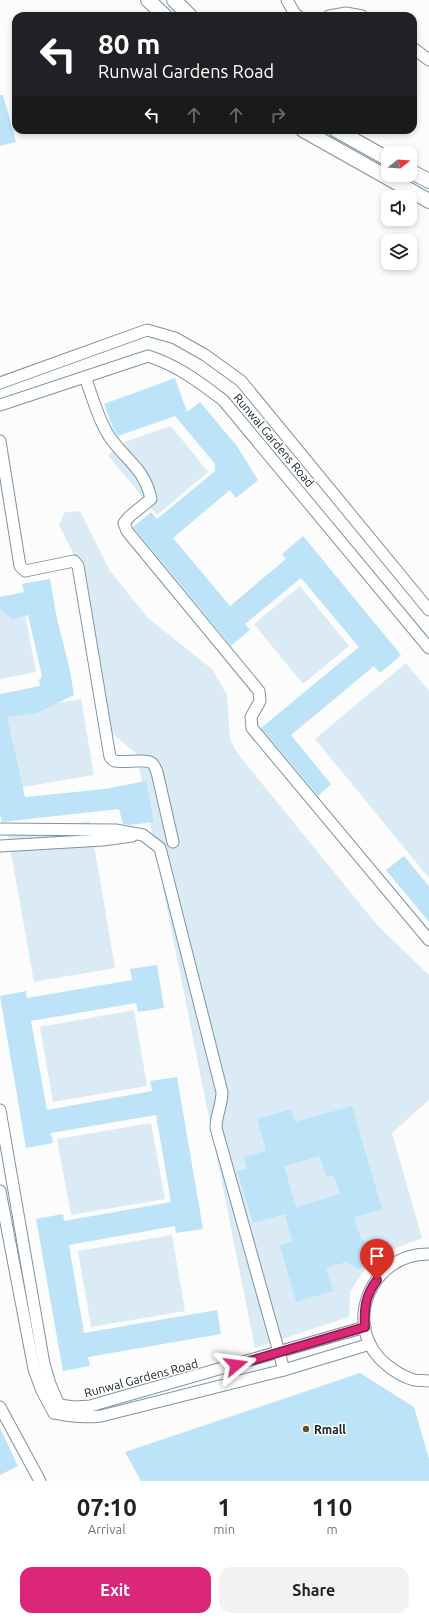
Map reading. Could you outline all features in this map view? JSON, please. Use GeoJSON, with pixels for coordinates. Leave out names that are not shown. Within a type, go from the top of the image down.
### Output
{"type":"FeatureCollection","features":[{"type":"Feature","properties":{"kind":"street"},"geometry":{"type":"LineString","coordinates":[[148,0],[161,12]]}},
{"type":"Feature","properties":{"kind":"street"},"geometry":{"type":"LineString","coordinates":[[174,0],[186,12]]}},
{"type":"Feature","properties":{"kind":"street"},"geometry":{"type":"LineString","coordinates":[[287,0],[294,12]]}},
{"type":"Feature","properties":{"kind":"street"},"geometry":{"type":"LineString","coordinates":[[417,51],[429,60]]}},
{"type":"Feature","properties":{"kind":"street"},"geometry":{"type":"LineString","coordinates":[[310,134],[429,200]]}},
{"type":"Feature","properties":{"kind":"street"},"geometry":{"type":"LineString","coordinates":[[343,134],[381,155]]}},
{"type":"Feature","properties":{"kind":"street"},"geometry":{"type":"LineString","coordinates":[[417,175],[429,181]]}},
{"type":"Feature","properties":{"kind":"street","name":"Runwal Gardens Road"},"geometry":{"type":"LineString","coordinates":[[0,383],[147,330],[175,338],[205,354],[241,381],[429,610]]}},
{"type":"Feature","properties":{"kind":"street","name":"Runwal Gardens Road"},"geometry":{"type":"LineString","coordinates":[[0,405],[148,356],[165,361],[192,376],[223,400],[429,648]]}},
{"type":"Feature","properties":{"kind":"street"},"geometry":{"type":"LineString","coordinates":[[85,377],[106,431],[136,466],[148,487],[151,499],[130,516],[124,523],[127,531],[259,691],[260,701],[251,717],[252,728],[429,940]]}},
{"type":"Feature","properties":{"kind":"street"},"geometry":{"type":"LineString","coordinates":[[0,441],[20,566],[25,571],[74,561],[78,566],[110,757],[114,761],[123,763],[149,761],[153,764],[157,772],[173,842]]}},
{"type":"Feature","properties":{"kind":"street"},"geometry":{"type":"LineString","coordinates":[[0,829],[116,830],[143,835],[160,848],[222,1092],[222,1102],[216,1119],[216,1128],[284,1370]]}},
{"type":"Feature","properties":{"kind":"street"},"geometry":{"type":"LineString","coordinates":[[0,846],[103,840],[143,835]]}},
{"type":"Feature","properties":{"kind":"street"},"geometry":{"type":"LineString","coordinates":[[0,1110],[44,1364],[57,1409]]}},
{"type":"Feature","properties":{"kind":"street"},"geometry":{"type":"LineString","coordinates":[[0,1191],[34,1369],[42,1391],[57,1409]]}},
{"type":"Feature","properties":{"kind":"street"},"geometry":{"type":"LineString","coordinates":[[429,1254],[419,1254],[399,1260],[383,1272],[371,1288],[364,1307],[365,1327],[370,1344],[380,1360],[396,1372],[414,1380],[429,1381]]}},
{"type":"Feature","properties":{"kind":"street","name":"Runwal Gardens Road"},"geometry":{"type":"LineString","coordinates":[[57,1409],[90,1406],[365,1327]]}},
{"type":"Feature","properties":{"kind":"street","name":"Runwal Gardens Road"},"geometry":{"type":"LineString","coordinates":[[57,1409],[71,1417],[87,1418],[101,1416],[284,1370],[370,1344]]}},
{"type":"Feature","properties":{"kind":"street"},"geometry":{"type":"LineString","coordinates":[[0,1408],[40,1481]]}},
{"type":"Feature","properties":{"kind":"shaded area"},"geometry":{"type":"Polygon","coordinates":[[[171,426],[208,472],[157,515],[108,455],[127,441],[171,426]]]}},
{"type":"Feature","properties":{"kind":"shaded area"},"geometry":{"type":"Polygon","coordinates":[[[80,511],[110,571],[148,618],[212,669],[227,695],[230,740],[238,754],[378,926],[429,975],[429,1100],[392,1133],[422,1238],[396,1248],[368,1264],[350,1292],[349,1317],[255,1348],[136,753],[117,738],[107,725],[88,639],[86,579],[59,525],[65,512],[80,511]]]}},
{"type":"Feature","properties":{"kind":"shaded area"},"geometry":{"type":"Polygon","coordinates":[[[300,586],[349,646],[303,684],[254,624],[300,586]]]}},
{"type":"Feature","properties":{"kind":"shaded area"},"geometry":{"type":"Polygon","coordinates":[[[22,597],[36,672],[0,679],[0,601],[22,597]]]}},
{"type":"Feature","properties":{"kind":"shaded area"},"geometry":{"type":"Polygon","coordinates":[[[406,663],[429,691],[429,878],[315,739],[406,663]]]}},
{"type":"Feature","properties":{"kind":"shaded area"},"geometry":{"type":"Polygon","coordinates":[[[81,699],[94,775],[0,791],[0,713],[81,699]]]}},
{"type":"Feature","properties":{"kind":"shaded area"},"geometry":{"type":"Polygon","coordinates":[[[90,821],[115,968],[34,982],[8,836],[90,821]]]}},
{"type":"Feature","properties":{"kind":"shaded area"},"geometry":{"type":"Polygon","coordinates":[[[134,1010],[147,1086],[53,1102],[40,1027],[134,1010]]]}},
{"type":"Feature","properties":{"kind":"shaded area"},"geometry":{"type":"Polygon","coordinates":[[[151,1123],[165,1199],[71,1215],[57,1139],[151,1123]]]}},
{"type":"Feature","properties":{"kind":"shaded area"},"geometry":{"type":"Polygon","coordinates":[[[172,1235],[185,1311],[91,1327],[78,1251],[172,1235]]]}},
{"type":"Feature","properties":{"kind":"building"},"geometry":{"type":"Polygon","coordinates":[[[0,95],[3,95],[12,128],[12,134],[14,134],[16,142],[0,146],[0,95]]]}},
{"type":"Feature","properties":{"kind":"building"},"geometry":{"type":"Polygon","coordinates":[[[175,378],[187,412],[200,402],[237,446],[258,480],[236,498],[230,490],[173,538],[230,606],[286,559],[282,554],[303,536],[401,655],[380,673],[374,666],[291,735],[331,784],[318,796],[261,728],[359,647],[301,578],[245,624],[250,630],[231,646],[133,527],[151,512],[157,519],[215,471],[215,464],[175,416],[118,436],[113,428],[104,404],[175,378]]]}},
{"type":"Feature","properties":{"kind":"building"},"geometry":{"type":"Polygon","coordinates":[[[50,579],[57,619],[69,666],[74,695],[37,713],[7,717],[25,797],[105,789],[146,781],[154,822],[129,825],[123,824],[119,809],[2,822],[0,814],[0,694],[40,686],[39,681],[42,676],[28,615],[12,619],[0,609],[0,597],[24,592],[22,584],[50,579]]]}},
{"type":"Feature","properties":{"kind":"building"},"geometry":{"type":"Polygon","coordinates":[[[404,856],[429,886],[429,922],[386,870],[404,856]]]}},
{"type":"Feature","properties":{"kind":"building"},"geometry":{"type":"Polygon","coordinates":[[[157,965],[164,1008],[138,1012],[136,1003],[31,1021],[47,1110],[152,1091],[150,1081],[177,1077],[203,1229],[176,1233],[175,1226],[69,1245],[84,1333],[217,1310],[221,1334],[88,1357],[90,1366],[63,1371],[36,1219],[63,1214],[64,1221],[171,1202],[156,1115],[51,1133],[53,1143],[26,1148],[0,996],[26,991],[27,998],[132,980],[130,969],[157,965]]]}},
{"type":"Feature","properties":{"kind":"building"},"geometry":{"type":"Polygon","coordinates":[[[352,1106],[382,1209],[354,1217],[361,1239],[374,1247],[360,1270],[346,1262],[326,1268],[333,1291],[296,1302],[280,1245],[292,1241],[285,1214],[253,1223],[237,1171],[247,1169],[244,1157],[266,1151],[257,1119],[291,1109],[295,1122],[352,1106]],[[320,1156],[284,1166],[296,1207],[340,1194],[334,1175],[326,1177],[320,1156]]]}},
{"type":"Feature","properties":{"kind":"building","name":"Rmall"},"geometry":{"type":"Polygon","coordinates":[[[360,1373],[414,1407],[429,1459],[429,1481],[141,1481],[125,1452],[360,1373]]]}},
{"type":"Feature","properties":{"kind":"building"},"geometry":{"type":"Polygon","coordinates":[[[0,1428],[18,1466],[0,1475],[0,1428]]]}},
{"type":"Feature","properties":{"kind":"place","name":"Rmall"},"geometry":{"type":"Point","coordinates":[306,1429]}},
{"type":"Feature","properties":{"kind":"route"},"geometry":{"type":"LineString","coordinates":[[236,1365],[365,1327],[364,1307],[371,1288],[377,1280]]}}]}
